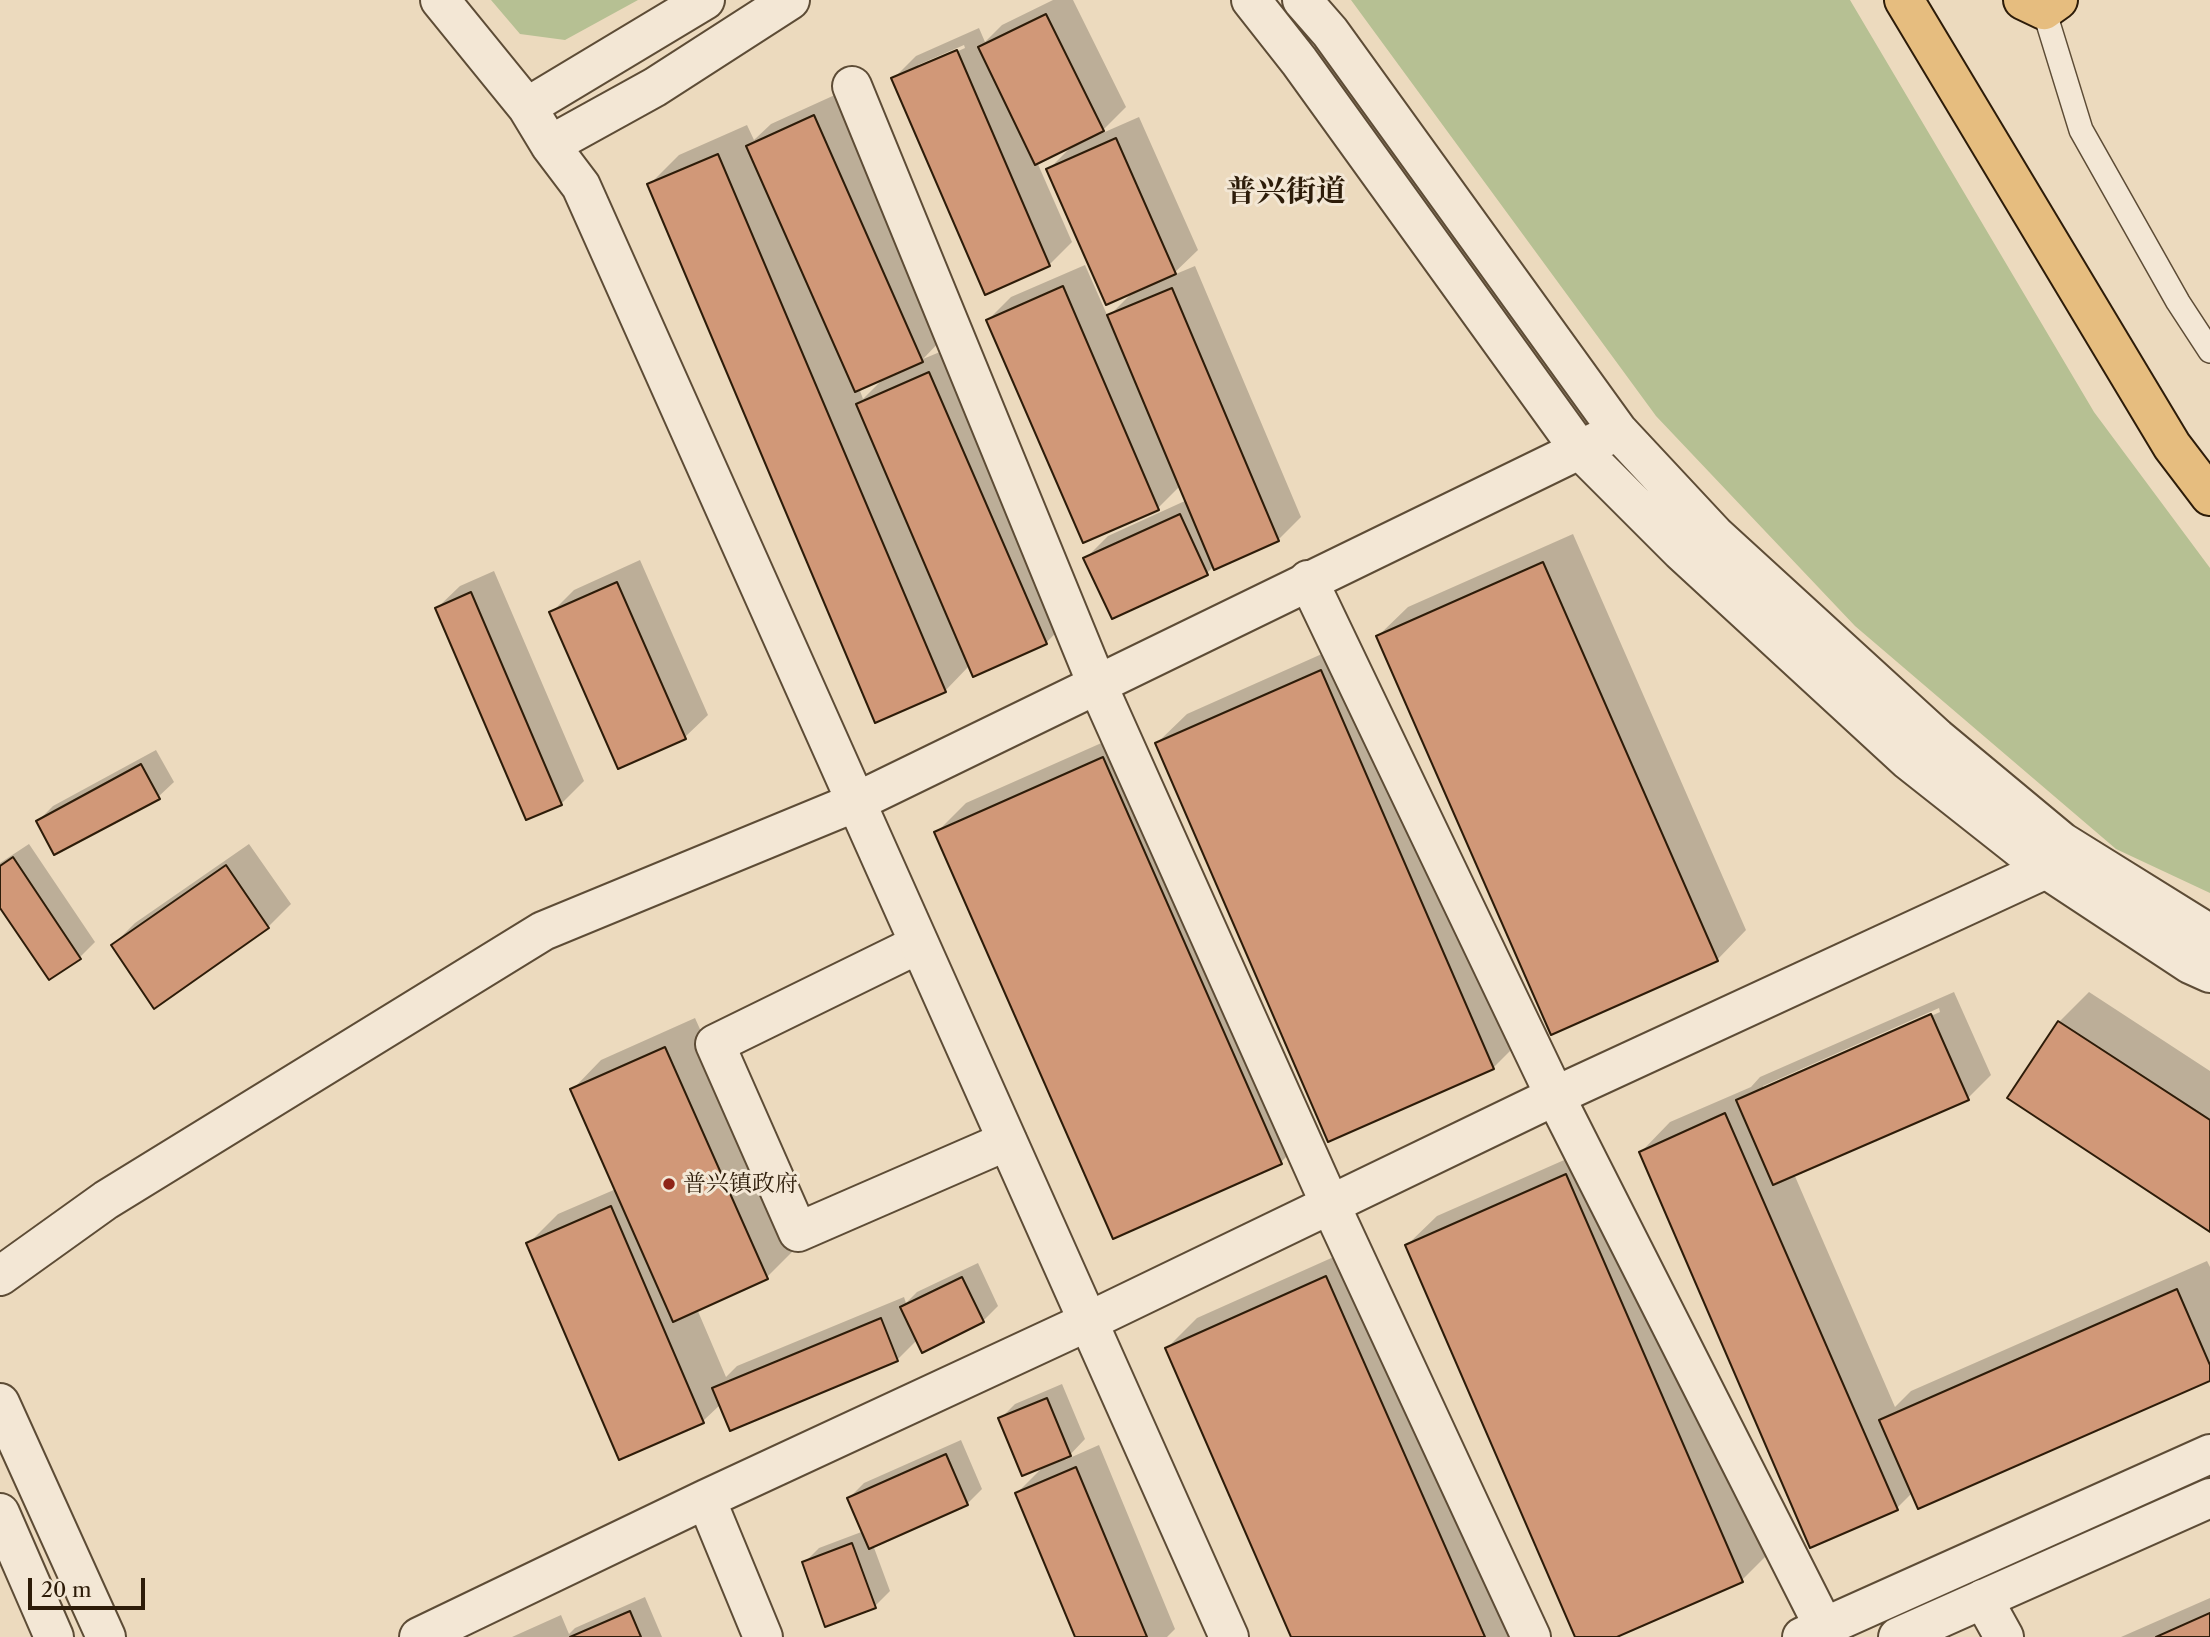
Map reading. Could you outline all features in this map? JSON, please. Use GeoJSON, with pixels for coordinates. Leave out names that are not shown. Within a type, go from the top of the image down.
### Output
{"type":"FeatureCollection","features":[{"type":"Feature","properties":{"kind":"highway"},"geometry":{"type":"LineString","coordinates":[[1904,0],[2172,446],[2210,496]]}},
{"type":"Feature","properties":{"kind":"street"},"geometry":{"type":"LineString","coordinates":[[440,0],[527,107],[550,145],[581,186],[1229,1637]]}},
{"type":"Feature","properties":{"kind":"street"},"geometry":{"type":"LineString","coordinates":[[527,107],[705,0]]}},
{"type":"Feature","properties":{"kind":"street"},"geometry":{"type":"LineString","coordinates":[[550,145],[655,87],[790,0]]}},
{"type":"Feature","properties":{"kind":"street"},"geometry":{"type":"LineString","coordinates":[[1251,0],[1299,61],[1580,449],[1681,551],[1908,760],[2046,869],[2190,964],[2210,973]]}},
{"type":"Feature","properties":{"kind":"street"},"geometry":{"type":"LineString","coordinates":[[1302,0],[1330,32],[1618,431],[1715,535],[1937,738],[2062,842],[2210,934]]}},
{"type":"Feature","properties":{"kind":"street"},"geometry":{"type":"LineString","coordinates":[[852,86],[1097,684],[1330,1204],[1531,1637]]}},
{"type":"Feature","properties":{"kind":"street"},"geometry":{"type":"LineString","coordinates":[[0,1276],[106,1200],[543,931],[856,802],[1618,431]]}},
{"type":"Feature","properties":{"kind":"street"},"geometry":{"type":"LineString","coordinates":[[1308,580],[1813,1632],[2210,1454]]}},
{"type":"Feature","properties":{"kind":"street"},"geometry":{"type":"LineString","coordinates":[[419,1637],[706,1499],[1087,1322],[1555,1096],[2046,869]]}},
{"type":"Feature","properties":{"kind":"street"},"geometry":{"type":"LineString","coordinates":[[919,944],[715,1044],[798,1232],[1007,1141]]}},
{"type":"Feature","properties":{"kind":"street"},"geometry":{"type":"LineString","coordinates":[[0,1403],[106,1637]]}},
{"type":"Feature","properties":{"kind":"street"},"geometry":{"type":"LineString","coordinates":[[1898,1637],[2210,1498]]}},
{"type":"Feature","properties":{"kind":"street"},"geometry":{"type":"LineString","coordinates":[[706,1499],[763,1637]]}},
{"type":"Feature","properties":{"kind":"street"},"geometry":{"type":"LineString","coordinates":[[0,1513],[54,1637]]}},
{"type":"Feature","properties":{"kind":"street"},"geometry":{"type":"LineString","coordinates":[[1983,1599],[2004,1637]]}},
{"type":"Feature","properties":{"kind":"lane"},"geometry":{"type":"LineString","coordinates":[[2042,3],[2081,131],[2178,302],[2210,351]]}},
{"type":"Feature","properties":{"kind":"green space"},"geometry":{"type":"Polygon","coordinates":[[[491,0],[638,0],[565,40],[520,34],[491,0]]]}},
{"type":"Feature","properties":{"kind":"green space"},"geometry":{"type":"Polygon","coordinates":[[[1351,0],[1850,0],[2094,412],[2210,568],[2210,893],[2116,849],[1855,626],[1656,416],[1351,0]]]}},
{"type":"Feature","properties":{"kind":"building"},"geometry":{"type":"Polygon","coordinates":[[[1046,14],[1104,131],[1035,165],[978,47],[1046,14]]]}},
{"type":"Feature","properties":{"kind":"building"},"geometry":{"type":"Polygon","coordinates":[[[957,50],[1050,266],[985,295],[891,78],[957,50]]]}},
{"type":"Feature","properties":{"kind":"building"},"geometry":{"type":"Polygon","coordinates":[[[814,115],[923,362],[855,392],[746,146],[814,115]]]}},
{"type":"Feature","properties":{"kind":"building"},"geometry":{"type":"Polygon","coordinates":[[[1116,138],[1176,274],[1106,305],[1046,169],[1116,138]]]}},
{"type":"Feature","properties":{"kind":"building"},"geometry":{"type":"Polygon","coordinates":[[[718,154],[946,692],[875,723],[647,184],[718,154]]]}},
{"type":"Feature","properties":{"kind":"building"},"geometry":{"type":"Polygon","coordinates":[[[1063,286],[1159,510],[1083,543],[986,320],[1063,286]]]}},
{"type":"Feature","properties":{"kind":"building"},"geometry":{"type":"Polygon","coordinates":[[[1172,288],[1279,541],[1214,570],[1107,315],[1172,288]]]}},
{"type":"Feature","properties":{"kind":"building"},"geometry":{"type":"Polygon","coordinates":[[[929,372],[1047,644],[973,677],[856,404],[929,372]]]}},
{"type":"Feature","properties":{"kind":"building"},"geometry":{"type":"Polygon","coordinates":[[[1180,514],[1208,575],[1112,619],[1083,558],[1180,514]]]}},
{"type":"Feature","properties":{"kind":"building"},"geometry":{"type":"Polygon","coordinates":[[[1543,562],[1718,961],[1551,1035],[1376,636],[1543,562]]]}},
{"type":"Feature","properties":{"kind":"building"},"geometry":{"type":"Polygon","coordinates":[[[617,582],[686,739],[618,769],[549,612],[617,582]]]}},
{"type":"Feature","properties":{"kind":"building"},"geometry":{"type":"Polygon","coordinates":[[[471,592],[562,805],[526,820],[435,608],[471,592]]]}},
{"type":"Feature","properties":{"kind":"building"},"geometry":{"type":"Polygon","coordinates":[[[1321,670],[1494,1069],[1328,1142],[1155,743],[1321,670]]]}},
{"type":"Feature","properties":{"kind":"building"},"geometry":{"type":"Polygon","coordinates":[[[1103,757],[1282,1164],[1113,1239],[934,832],[1103,757]]]}},
{"type":"Feature","properties":{"kind":"building"},"geometry":{"type":"Polygon","coordinates":[[[141,764],[160,799],[54,855],[36,821],[141,764]]]}},
{"type":"Feature","properties":{"kind":"building"},"geometry":{"type":"Polygon","coordinates":[[[13,857],[81,959],[49,980],[0,908],[0,866],[13,857]]]}},
{"type":"Feature","properties":{"kind":"building"},"geometry":{"type":"Polygon","coordinates":[[[226,865],[269,928],[154,1009],[111,945],[226,865]]]}},
{"type":"Feature","properties":{"kind":"building"},"geometry":{"type":"Polygon","coordinates":[[[1931,1014],[1969,1100],[1773,1185],[1736,1100],[1931,1014]]]}},
{"type":"Feature","properties":{"kind":"building"},"geometry":{"type":"Polygon","coordinates":[[[2058,1021],[2210,1120],[2210,1232],[2007,1098],[2058,1021]]]}},
{"type":"Feature","properties":{"kind":"building","name":"普兴镇政府"},"geometry":{"type":"Polygon","coordinates":[[[665,1047],[768,1279],[673,1322],[570,1089],[665,1047]]]}},
{"type":"Feature","properties":{"kind":"building"},"geometry":{"type":"Polygon","coordinates":[[[1725,1113],[1898,1510],[1810,1548],[1639,1152],[1725,1113]]]}},
{"type":"Feature","properties":{"kind":"building"},"geometry":{"type":"Polygon","coordinates":[[[1566,1174],[1743,1582],[1617,1637],[1575,1637],[1405,1245],[1566,1174]]]}},
{"type":"Feature","properties":{"kind":"building"},"geometry":{"type":"Polygon","coordinates":[[[611,1206],[704,1423],[619,1460],[526,1243],[611,1206]]]}},
{"type":"Feature","properties":{"kind":"building"},"geometry":{"type":"Polygon","coordinates":[[[1326,1276],[1485,1637],[1291,1637],[1165,1348],[1326,1276]]]}},
{"type":"Feature","properties":{"kind":"building"},"geometry":{"type":"Polygon","coordinates":[[[962,1277],[984,1322],[922,1353],[900,1307],[962,1277]]]}},
{"type":"Feature","properties":{"kind":"building"},"geometry":{"type":"Polygon","coordinates":[[[2177,1289],[2210,1365],[2210,1381],[1918,1509],[1879,1420],[2177,1289]]]}},
{"type":"Feature","properties":{"kind":"building"},"geometry":{"type":"Polygon","coordinates":[[[881,1318],[898,1361],[730,1431],[712,1388],[881,1318]]]}},
{"type":"Feature","properties":{"kind":"building"},"geometry":{"type":"Polygon","coordinates":[[[1047,1398],[1071,1456],[1022,1476],[998,1418],[1047,1398]]]}},
{"type":"Feature","properties":{"kind":"building"},"geometry":{"type":"Polygon","coordinates":[[[946,1454],[968,1505],[869,1549],[847,1498],[946,1454]]]}},
{"type":"Feature","properties":{"kind":"building"},"geometry":{"type":"Polygon","coordinates":[[[1076,1467],[1147,1637],[1075,1637],[1015,1493],[1076,1467]]]}},
{"type":"Feature","properties":{"kind":"building"},"geometry":{"type":"Polygon","coordinates":[[[852,1543],[876,1608],[825,1627],[802,1562],[852,1543]]]}},
{"type":"Feature","properties":{"kind":"building"},"geometry":{"type":"Polygon","coordinates":[[[630,1611],[641,1637],[570,1637],[630,1611]]]}},
{"type":"Feature","properties":{"kind":"building"},"geometry":{"type":"Polygon","coordinates":[[[2210,1613],[2210,1637],[2156,1637],[2210,1613]]]}},
{"type":"Feature","properties":{"kind":"place","name":"普兴镇政府"},"geometry":{"type":"Point","coordinates":[669,1184]}},
{"type":"Feature","properties":{"kind":"district","name":"普兴街道"},"geometry":{"type":"Point","coordinates":[1286,192]}}]}
